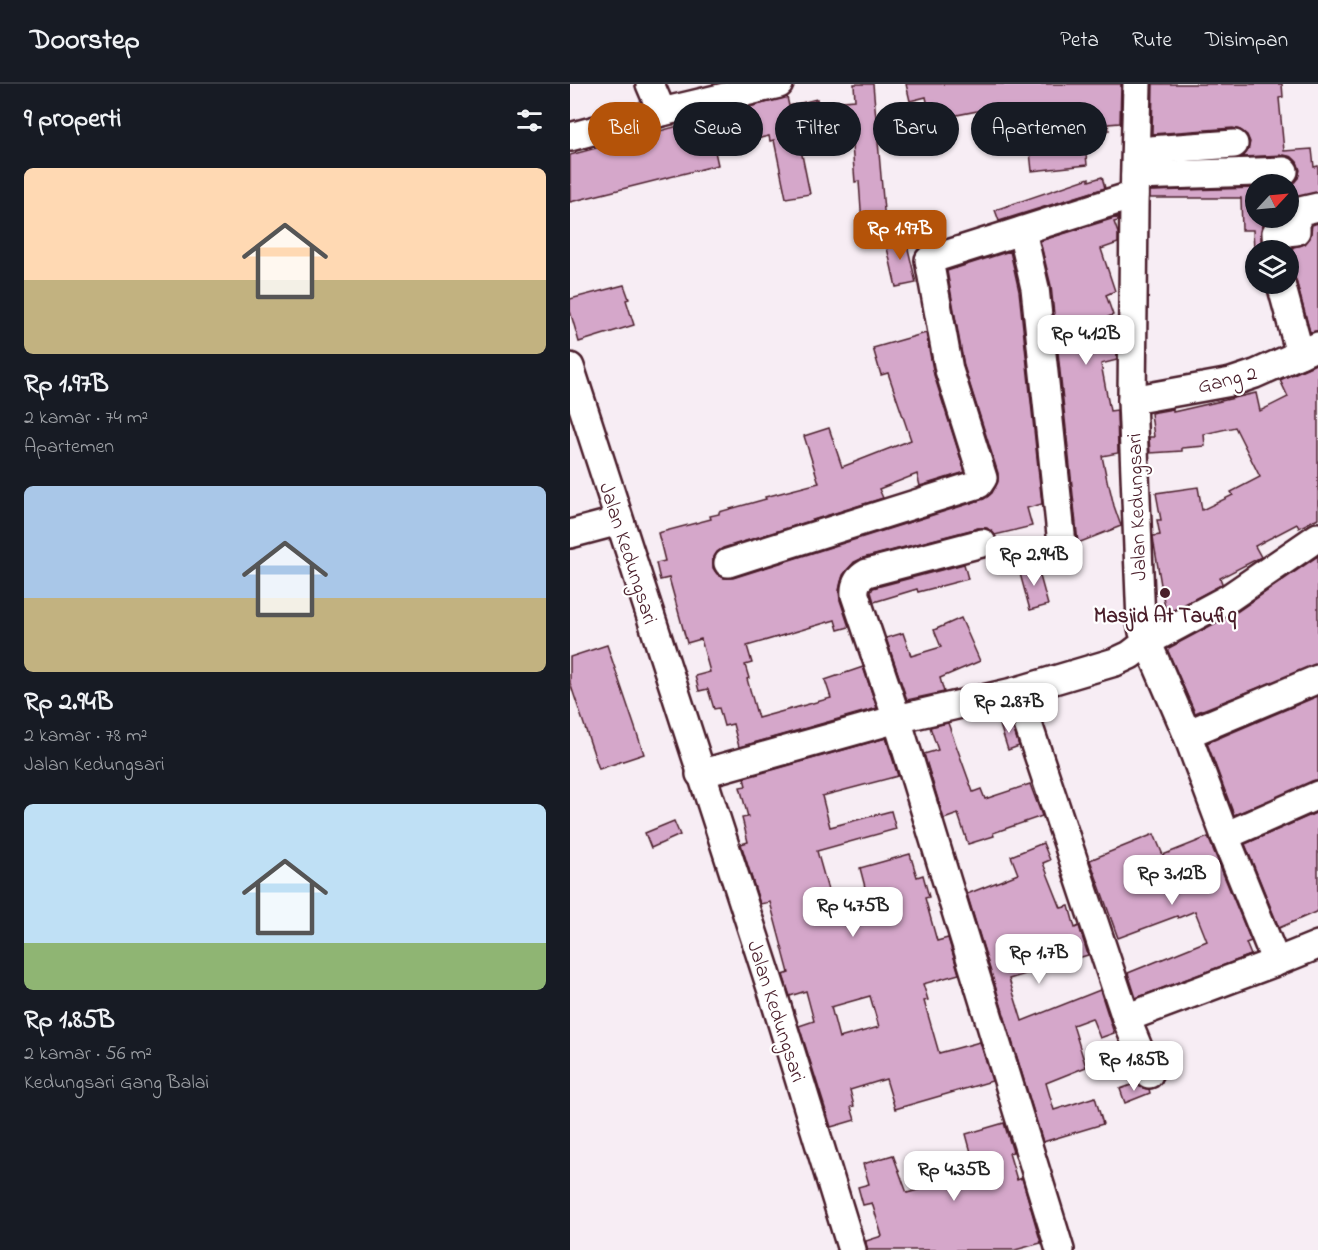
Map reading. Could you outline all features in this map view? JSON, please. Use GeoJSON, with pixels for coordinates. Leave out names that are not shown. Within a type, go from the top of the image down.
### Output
{"type":"FeatureCollection","features":[{"type":"Feature","properties":{"kind":"street"},"geometry":{"type":"LineString","coordinates":[[650,84],[662,112]]}},
{"type":"Feature","properties":{"kind":"street"},"geometry":{"type":"LineString","coordinates":[[570,137],[738,89],[779,84]]}},
{"type":"Feature","properties":{"kind":"street","name":"Jalan Kedungsari"},"geometry":{"type":"LineString","coordinates":[[1137,84],[1132,400],[1141,622],[1147,642],[1187,734],[1276,962]]}},
{"type":"Feature","properties":{"kind":"street"},"geometry":{"type":"LineString","coordinates":[[728,563],[975,487],[981,482],[983,478],[949,370],[929,260],[1022,231],[1135,174],[1234,144]]}},
{"type":"Feature","properties":{"kind":"street"},"geometry":{"type":"LineString","coordinates":[[1135,174],[1284,171]]}},
{"type":"Feature","properties":{"kind":"street"},"geometry":{"type":"LineString","coordinates":[[1276,240],[1276,233],[1296,231],[1296,212],[1318,207]]}},
{"type":"Feature","properties":{"kind":"street"},"geometry":{"type":"LineString","coordinates":[[1022,231],[1035,288],[1062,544]]}},
{"type":"Feature","properties":{"kind":"street"},"geometry":{"type":"LineString","coordinates":[[1285,294],[1309,350]]}},
{"type":"Feature","properties":{"kind":"street","name":"Gang 2"},"geometry":{"type":"LineString","coordinates":[[1132,400],[1231,382],[1309,350]]}},
{"type":"Feature","properties":{"kind":"street","name":"Jalan Kedungsari"},"geometry":{"type":"LineString","coordinates":[[570,367],[852,1250]]}},
{"type":"Feature","properties":{"kind":"street"},"geometry":{"type":"LineString","coordinates":[[570,534],[619,521]]}},
{"type":"Feature","properties":{"kind":"street"},"geometry":{"type":"LineString","coordinates":[[700,774],[897,719],[1017,691],[1115,663],[1147,642],[1229,598],[1318,537]]}},
{"type":"Feature","properties":{"kind":"street"},"geometry":{"type":"LineString","coordinates":[[982,543],[867,573],[856,582],[854,587],[897,719],[1060,1250]]}},
{"type":"Feature","properties":{"kind":"street"},"geometry":{"type":"LineString","coordinates":[[1187,734],[1318,679]]}},
{"type":"Feature","properties":{"kind":"street"},"geometry":{"type":"LineString","coordinates":[[1017,691],[1126,1018],[1149,1074]]}},
{"type":"Feature","properties":{"kind":"street"},"geometry":{"type":"LineString","coordinates":[[1225,836],[1318,795]]}},
{"type":"Feature","properties":{"kind":"street"},"geometry":{"type":"LineString","coordinates":[[1126,1018],[1318,945]]}},
{"type":"Feature","properties":{"kind":"building"},"geometry":{"type":"Polygon","coordinates":[[[854,84],[873,84],[873,156],[879,156],[885,222],[862,224],[859,181],[855,182],[853,156],[861,156],[861,102],[830,102],[855,100],[854,84]]]}},
{"type":"Feature","properties":{"kind":"building"},"geometry":{"type":"Polygon","coordinates":[[[906,84],[1121,84],[1120,123],[1108,124],[1109,130],[1107,130],[1107,102],[971,102],[971,112],[959,115],[959,102],[927,102],[926,97],[910,101],[906,84]]]}},
{"type":"Feature","properties":{"kind":"building"},"geometry":{"type":"Polygon","coordinates":[[[1153,84],[1282,84],[1283,97],[1279,98],[1284,151],[1312,149],[1314,167],[1318,166],[1318,192],[1299,196],[1300,170],[1292,157],[1284,155],[1243,157],[1250,142],[1247,135],[1240,130],[1233,128],[1152,134],[1153,84]]]}},
{"type":"Feature","properties":{"kind":"building"},"geometry":{"type":"Polygon","coordinates":[[[787,97],[788,102],[775,102],[775,145],[774,140],[770,141],[769,136],[763,137],[763,103],[787,97]]]}},
{"type":"Feature","properties":{"kind":"building"},"geometry":{"type":"Polygon","coordinates":[[[673,127],[673,156],[716,156],[718,165],[570,202],[570,155],[588,150],[588,156],[661,156],[661,131],[673,127]]]}},
{"type":"Feature","properties":{"kind":"building"},"geometry":{"type":"Polygon","coordinates":[[[777,156],[802,156],[810,194],[786,198],[777,156]]]}},
{"type":"Feature","properties":{"kind":"building"},"geometry":{"type":"Polygon","coordinates":[[[1030,156],[1086,156],[1087,165],[1032,171],[1030,156]]]}},
{"type":"Feature","properties":{"kind":"building"},"geometry":{"type":"Polygon","coordinates":[[[1102,177],[1105,188],[999,221],[995,210],[1089,178],[1089,181],[1102,177]]]}},
{"type":"Feature","properties":{"kind":"building"},"geometry":{"type":"Polygon","coordinates":[[[1245,188],[1245,228],[1262,228],[1261,240],[1254,240],[1253,230],[1242,230],[1241,198],[1150,198],[1150,191],[1245,188]]]}},
{"type":"Feature","properties":{"kind":"building"},"geometry":{"type":"Polygon","coordinates":[[[1118,217],[1118,221],[1114,222],[1118,233],[1118,243],[1101,249],[1115,291],[1106,295],[1113,315],[1108,317],[1117,349],[1117,360],[1101,364],[1110,411],[1117,410],[1118,453],[1102,456],[1108,485],[1121,526],[1078,543],[1051,286],[1040,241],[1118,217]]]}},
{"type":"Feature","properties":{"kind":"building"},"geometry":{"type":"Polygon","coordinates":[[[1318,223],[1318,331],[1310,332],[1299,291],[1299,246],[1305,244],[1310,238],[1312,225],[1318,223]]]}},
{"type":"Feature","properties":{"kind":"building"},"geometry":{"type":"Polygon","coordinates":[[[905,236],[916,283],[896,287],[885,239],[905,236]]]}},
{"type":"Feature","properties":{"kind":"building"},"geometry":{"type":"Polygon","coordinates":[[[1010,251],[1019,291],[1042,504],[1027,508],[1032,526],[995,535],[987,528],[978,528],[854,562],[843,575],[839,590],[849,627],[838,630],[835,620],[747,646],[752,663],[745,665],[749,678],[747,679],[758,718],[831,698],[825,680],[863,667],[877,708],[739,747],[733,724],[724,726],[719,708],[714,709],[708,689],[699,691],[695,676],[710,672],[701,639],[687,643],[669,578],[660,580],[656,563],[665,561],[658,533],[711,519],[710,516],[719,514],[719,512],[766,499],[765,497],[819,483],[804,436],[829,428],[842,467],[911,440],[888,373],[881,375],[873,348],[926,333],[934,375],[965,472],[920,486],[917,474],[879,489],[883,498],[723,548],[713,559],[713,568],[724,578],[733,578],[984,499],[992,493],[998,481],[998,473],[964,366],[947,271],[1010,251]]]}},
{"type":"Feature","properties":{"kind":"building"},"geometry":{"type":"Polygon","coordinates":[[[624,285],[634,325],[579,342],[570,311],[570,299],[624,285]]]}},
{"type":"Feature","properties":{"kind":"building"},"geometry":{"type":"Polygon","coordinates":[[[1318,363],[1318,518],[1299,528],[1297,524],[1255,546],[1261,557],[1220,578],[1221,585],[1166,614],[1153,536],[1160,535],[1157,520],[1161,520],[1156,493],[1198,487],[1202,510],[1233,495],[1231,492],[1260,477],[1235,427],[1204,434],[1205,446],[1182,448],[1182,451],[1150,453],[1149,437],[1154,437],[1151,413],[1173,409],[1173,412],[1256,393],[1260,411],[1288,397],[1280,380],[1318,363]]]}},
{"type":"Feature","properties":{"kind":"building"},"geometry":{"type":"Polygon","coordinates":[[[1318,556],[1318,664],[1195,713],[1167,649],[1238,611],[1318,556]]]}},
{"type":"Feature","properties":{"kind":"building"},"geometry":{"type":"Polygon","coordinates":[[[964,564],[968,579],[918,592],[917,589],[874,602],[871,592],[873,588],[964,564]]]}},
{"type":"Feature","properties":{"kind":"building"},"geometry":{"type":"Polygon","coordinates":[[[1037,565],[1048,605],[1030,610],[1019,570],[1037,565]]]}},
{"type":"Feature","properties":{"kind":"building"},"geometry":{"type":"Polygon","coordinates":[[[961,618],[980,661],[940,678],[944,692],[907,700],[886,638],[903,633],[911,656],[941,647],[934,630],[961,618]]]}},
{"type":"Feature","properties":{"kind":"building"},"geometry":{"type":"Polygon","coordinates":[[[607,645],[644,754],[599,769],[570,683],[570,657],[607,645]]]}},
{"type":"Feature","properties":{"kind":"building"},"geometry":{"type":"Polygon","coordinates":[[[1318,696],[1318,780],[1234,815],[1207,743],[1318,696]]]}},
{"type":"Feature","properties":{"kind":"building"},"geometry":{"type":"Polygon","coordinates":[[[1010,718],[1019,746],[1008,750],[999,722],[1010,718]]]}},
{"type":"Feature","properties":{"kind":"building"},"geometry":{"type":"Polygon","coordinates":[[[948,723],[973,792],[981,789],[985,799],[1030,784],[1042,816],[968,844],[958,814],[944,819],[924,754],[938,750],[930,727],[948,723]]]}},
{"type":"Feature","properties":{"kind":"building"},"geometry":{"type":"Polygon","coordinates":[[[886,738],[898,776],[822,796],[830,827],[891,811],[896,829],[817,851],[830,897],[865,887],[860,868],[910,854],[917,877],[923,875],[929,897],[925,898],[937,941],[948,938],[959,974],[923,984],[928,1000],[924,1001],[939,1053],[980,1042],[992,1081],[895,1109],[886,1079],[850,1090],[854,1106],[851,1107],[855,1120],[831,1127],[799,1026],[814,1021],[806,991],[790,996],[783,975],[789,973],[770,902],[760,904],[741,844],[748,842],[742,818],[748,817],[740,787],[746,786],[744,778],[886,738]],[[870,996],[831,1007],[839,1038],[879,1027],[870,996]]]}},
{"type":"Feature","properties":{"kind":"building"},"geometry":{"type":"Polygon","coordinates":[[[1318,812],[1318,911],[1279,928],[1245,844],[1318,812]]]}},
{"type":"Feature","properties":{"kind":"building"},"geometry":{"type":"Polygon","coordinates":[[[674,821],[680,835],[651,848],[645,833],[674,821]]]}},
{"type":"Feature","properties":{"kind":"building"},"geometry":{"type":"Polygon","coordinates":[[[1154,834],[1163,855],[1208,837],[1251,941],[1246,943],[1251,955],[1136,998],[1128,973],[1207,941],[1195,911],[1118,938],[1090,860],[1154,834]]]}},
{"type":"Feature","properties":{"kind":"building"},"geometry":{"type":"Polygon","coordinates":[[[1043,843],[1050,860],[1043,863],[1061,908],[1069,906],[1075,928],[1079,926],[1088,955],[1009,979],[1022,1021],[1100,990],[1114,1033],[1100,1038],[1092,1018],[1073,1025],[1086,1067],[1046,1083],[1054,1110],[1095,1097],[1103,1124],[1043,1142],[967,894],[1018,874],[1011,856],[1043,843]]]}},
{"type":"Feature","properties":{"kind":"building"},"geometry":{"type":"Polygon","coordinates":[[[1137,1083],[1140,1087],[1149,1089],[1150,1093],[1125,1103],[1120,1089],[1137,1083]]]}},
{"type":"Feature","properties":{"kind":"building"},"geometry":{"type":"Polygon","coordinates":[[[1004,1123],[1013,1152],[1009,1153],[1017,1180],[1022,1178],[1041,1243],[1015,1250],[867,1250],[866,1241],[882,1236],[872,1203],[863,1205],[858,1187],[869,1184],[863,1164],[893,1155],[907,1193],[939,1184],[934,1167],[972,1156],[966,1134],[1004,1123]]]}},
{"type":"Feature","properties":{"kind":"place","name":"Masjid At Taufiq"},"geometry":{"type":"Point","coordinates":[1165,593]}}]}
